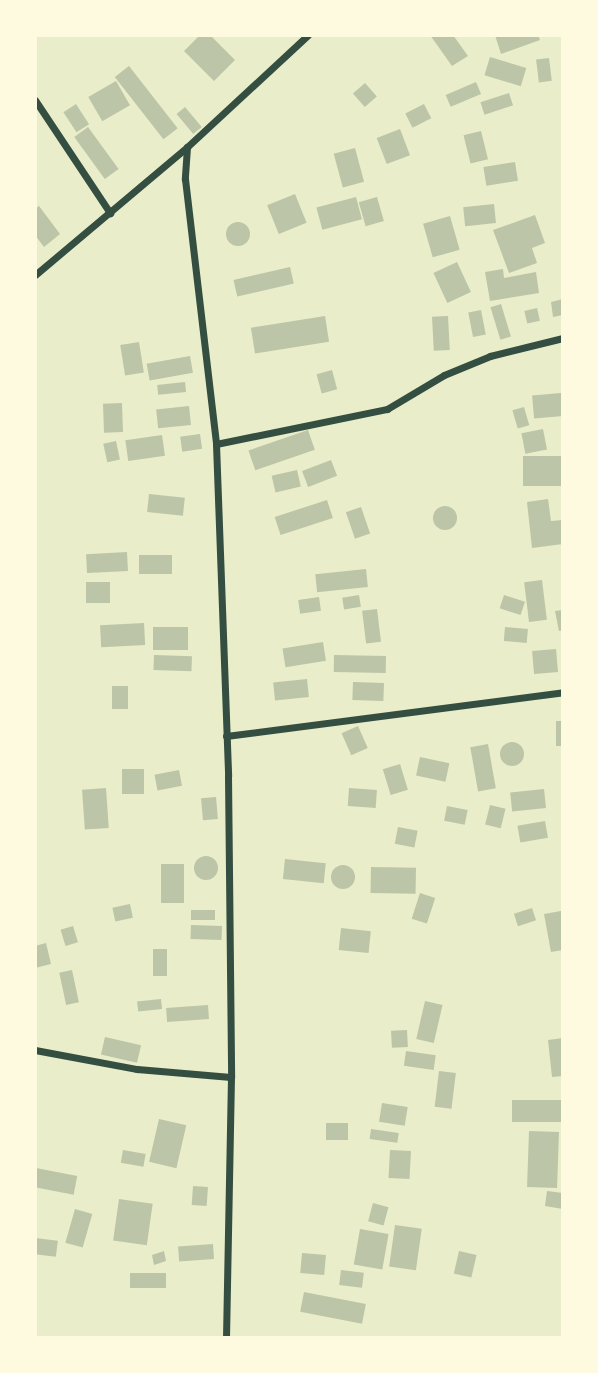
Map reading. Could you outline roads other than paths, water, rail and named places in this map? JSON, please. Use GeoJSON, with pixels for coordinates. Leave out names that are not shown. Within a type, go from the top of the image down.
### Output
{"type":"FeatureCollection","features":[{"type":"Feature","properties":{"kind":"street"},"geometry":{"type":"LineString","coordinates":[[35,275],[187,146],[308,35]]}},
{"type":"Feature","properties":{"kind":"street"},"geometry":{"type":"LineString","coordinates":[[35,100],[110,213]]}},
{"type":"Feature","properties":{"kind":"street"},"geometry":{"type":"LineString","coordinates":[[187,146],[185,179],[216,444],[226,736],[231,1077],[226,1338]]}},
{"type":"Feature","properties":{"kind":"street"},"geometry":{"type":"LineString","coordinates":[[216,444],[387,409],[444,375],[489,356],[563,338]]}},
{"type":"Feature","properties":{"kind":"street"},"geometry":{"type":"LineString","coordinates":[[226,736],[563,692]]}},
{"type":"Feature","properties":{"kind":"street"},"geometry":{"type":"LineString","coordinates":[[35,1049],[137,1069],[231,1077]]}}]}
